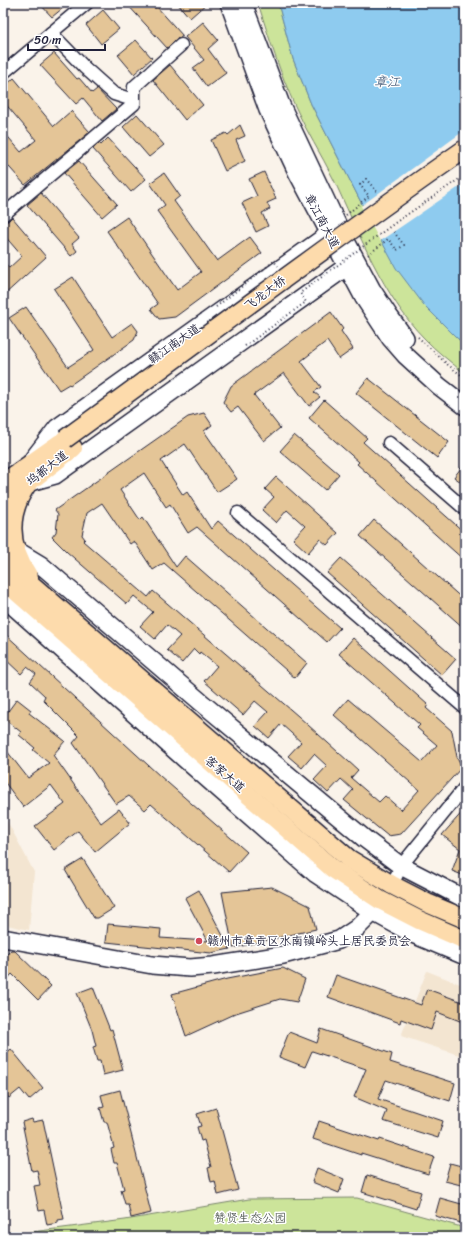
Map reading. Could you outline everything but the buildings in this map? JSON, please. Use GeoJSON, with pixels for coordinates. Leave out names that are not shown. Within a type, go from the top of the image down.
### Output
{"type":"FeatureCollection","features":[{"type":"Feature","properties":{"kind":"main road","name":"章江南大道"},"geometry":{"type":"LineString","coordinates":[[229,3],[268,110],[297,172],[346,267],[367,304],[391,339],[411,360],[439,386],[465,406]]}},
{"type":"Feature","properties":{"kind":"main road","name":"章江南大道"},"geometry":{"type":"LineString","coordinates":[[243,3],[281,105],[339,228],[372,290],[414,348],[465,391]]}},
{"type":"Feature","properties":{"kind":"main road","name":"飞龙大桥"},"geometry":{"type":"LineString","coordinates":[[69,444],[387,203],[465,149]]}},
{"type":"Feature","properties":{"kind":"main road","name":"飞龙大桥"},"geometry":{"type":"LineString","coordinates":[[69,444],[465,164]]}},
{"type":"Feature","properties":{"kind":"main road","name":"赣江南大道"},"geometry":{"type":"LineString","coordinates":[[29,464],[57,428],[329,234]]}},
{"type":"Feature","properties":{"kind":"main road"},"geometry":{"type":"LineString","coordinates":[[346,267],[55,475],[28,483],[18,500],[13,516],[12,537],[7,550],[41,564],[202,704],[365,839],[402,866],[465,899]]}},
{"type":"Feature","properties":{"kind":"main road","name":"坞都大道"},"geometry":{"type":"LineString","coordinates":[[3,483],[29,464],[69,444]]}},
{"type":"Feature","properties":{"kind":"main road","name":"坞都大道"},"geometry":{"type":"LineString","coordinates":[[3,502],[28,483],[69,444]]}},
{"type":"Feature","properties":{"kind":"main road"},"geometry":{"type":"LineString","coordinates":[[3,473],[29,464]]}},
{"type":"Feature","properties":{"kind":"main road","name":"客家大道"},"geometry":{"type":"LineString","coordinates":[[7,550],[48,598],[349,859],[392,885],[427,903],[465,918]]}},
{"type":"Feature","properties":{"kind":"main road","name":"客家大道"},"geometry":{"type":"LineString","coordinates":[[3,580],[376,906],[419,920],[465,940]]}},
{"type":"Feature","properties":{"kind":"main road"},"geometry":{"type":"LineString","coordinates":[[3,586],[26,600]]}},
{"type":"Feature","properties":{"kind":"main road"},"geometry":{"type":"LineString","coordinates":[[3,597],[316,874],[376,906],[415,935],[465,956]]}},
{"type":"Feature","properties":{"kind":"main road"},"geometry":{"type":"LineString","coordinates":[[3,938],[152,965],[190,968],[206,967],[283,955],[338,940],[357,928],[376,906]]}},
{"type":"Feature","properties":{"kind":"street"},"geometry":{"type":"LineString","coordinates":[[3,73],[83,4]]}},
{"type":"Feature","properties":{"kind":"street"},"geometry":{"type":"LineString","coordinates":[[51,33],[85,68],[114,94],[133,100]]}},
{"type":"Feature","properties":{"kind":"street"},"geometry":{"type":"LineString","coordinates":[[3,215],[134,104],[134,87],[181,45]]}},
{"type":"Feature","properties":{"kind":"street"},"geometry":{"type":"LineString","coordinates":[[389,443],[465,509]]}},
{"type":"Feature","properties":{"kind":"street"},"geometry":{"type":"LineString","coordinates":[[238,513],[465,708]]}},
{"type":"Feature","properties":{"kind":"street"},"geometry":{"type":"LineString","coordinates":[[392,885],[402,866],[465,786]]}},
{"type":"Feature","properties":{"kind":"path"},"geometry":{"type":"LineString","coordinates":[[245,346],[306,302],[300,294],[399,220],[465,175]]}},
{"type":"Feature","properties":{"kind":"path"},"geometry":{"type":"LineString","coordinates":[[346,214],[369,196],[360,185],[366,179],[378,193]]}},
{"type":"Feature","properties":{"kind":"path"},"geometry":{"type":"LineString","coordinates":[[365,257],[388,239],[397,250],[404,245],[393,231]]}},
{"type":"Feature","properties":{"kind":"path"},"geometry":{"type":"LineString","coordinates":[[359,243],[362,250]]}},
{"type":"Feature","properties":{"kind":"path"},"geometry":{"type":"LineString","coordinates":[[415,334],[447,364],[465,378]]}},
{"type":"Feature","properties":{"kind":"shaded area"},"geometry":{"type":"Polygon","coordinates":[[[3,813],[34,872],[29,930],[3,924],[3,813]]]}},
{"type":"Feature","properties":{"kind":"shaded area"},"geometry":{"type":"Polygon","coordinates":[[[427,971],[465,986],[465,1057],[401,1036],[427,971]]]}},
{"type":"Feature","properties":{"kind":"green space"},"geometry":{"type":"Polygon","coordinates":[[[258,3],[278,3],[293,59],[311,104],[367,214],[424,305],[465,344],[465,374],[424,338],[410,322],[396,303],[372,262],[333,178],[295,106],[280,68],[258,3]]]}},
{"type":"Feature","properties":{"kind":"green space","name":"赞贤生态公园"},"geometry":{"type":"Polygon","coordinates":[[[357,1198],[465,1228],[465,1237],[10,1237],[24,1233],[125,1220],[249,1199],[357,1198]]]}},
{"type":"Feature","properties":{"kind":"water","name":"章江"},"geometry":{"type":"Polygon","coordinates":[[[278,3],[465,3],[465,344],[424,305],[396,268],[311,104],[293,59],[278,3]]]}},
{"type":"Feature","properties":{"kind":"pier"},"geometry":{"type":"Polygon","coordinates":[[[465,130],[465,183],[380,241],[361,206],[465,130]]]}},
{"type":"Feature","properties":{"kind":"place","name":"赣州市章贡区水南镇岭头上居民委员会"},"geometry":{"type":"Point","coordinates":[199,941]}}]}
